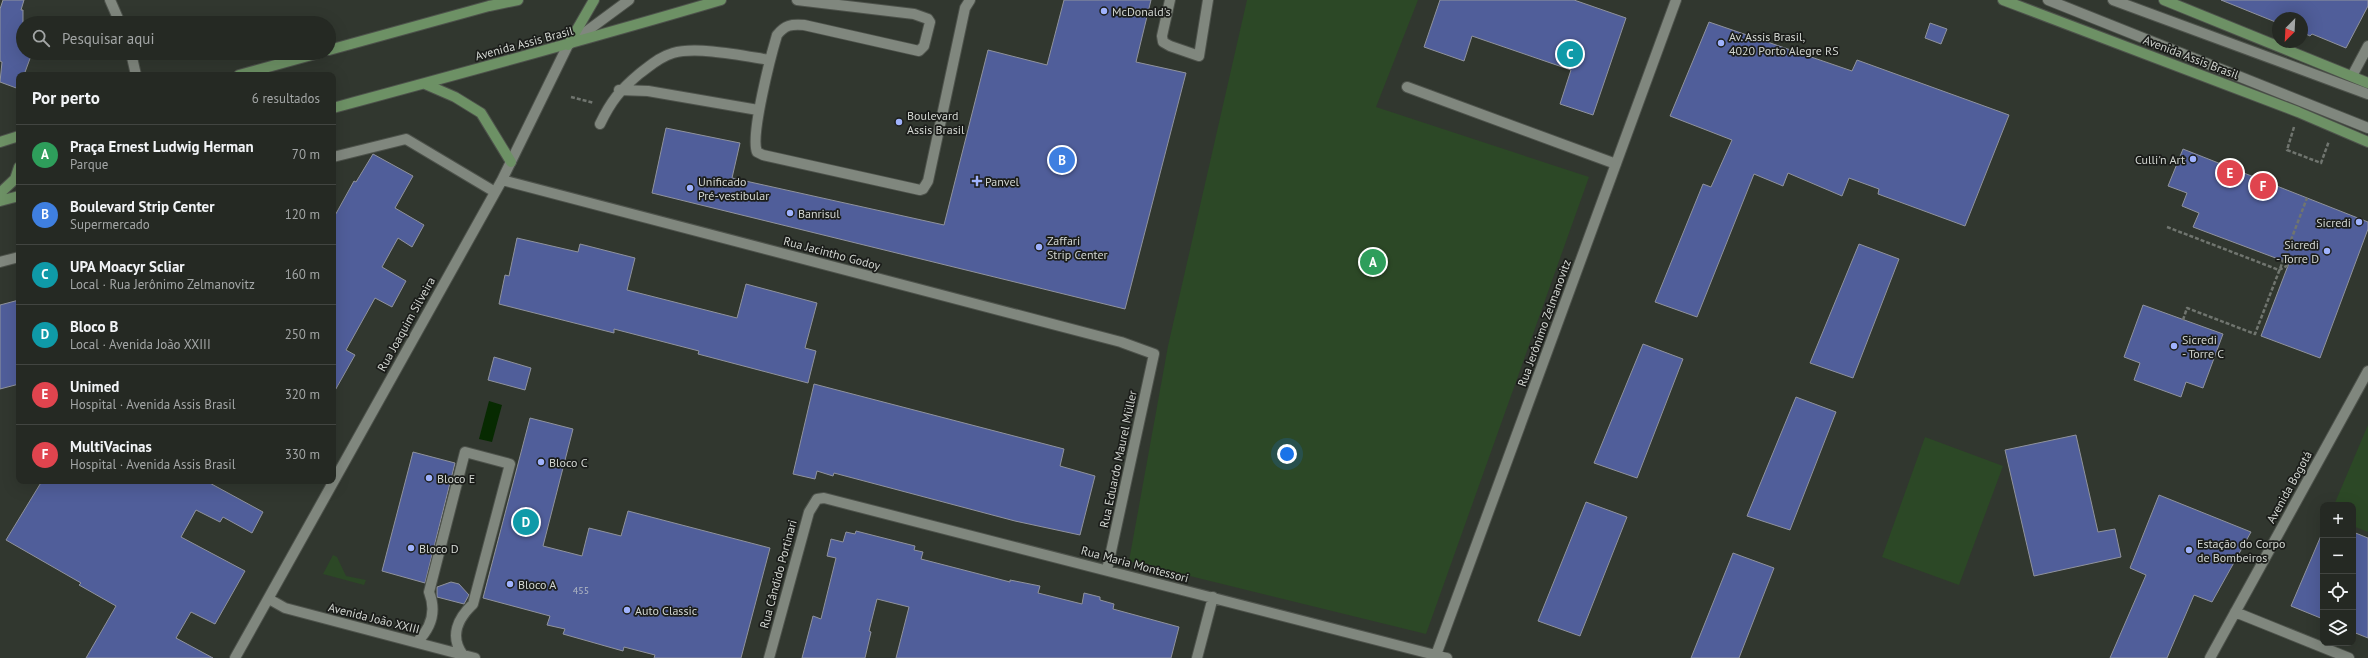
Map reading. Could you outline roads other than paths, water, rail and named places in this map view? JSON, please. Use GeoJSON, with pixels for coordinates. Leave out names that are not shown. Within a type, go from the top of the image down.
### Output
{"type":"FeatureCollection","features":[{"type":"Feature","properties":{"kind":"main road"},"geometry":{"type":"LineString","coordinates":[[489,6],[504,0]]}},
{"type":"Feature","properties":{"kind":"main road"},"geometry":{"type":"LineString","coordinates":[[336,48],[489,6],[518,0]]}},
{"type":"Feature","properties":{"kind":"main road","name":"Rua Joaquim Silveira"},"geometry":{"type":"LineString","coordinates":[[568,45],[594,0]]}},
{"type":"Feature","properties":{"kind":"main road","name":"Avenida Assis Brasil"},"geometry":{"type":"LineString","coordinates":[[336,107],[425,84],[528,54],[568,45],[721,0]]}},
{"type":"Feature","properties":{"kind":"main road","name":"Avenida Assis Brasil"},"geometry":{"type":"LineString","coordinates":[[2003,0],[2298,112],[2368,142]]}},
{"type":"Feature","properties":{"kind":"main road"},"geometry":{"type":"LineString","coordinates":[[2164,0],[2368,83]]}},
{"type":"Feature","properties":{"kind":"main road"},"geometry":{"type":"LineString","coordinates":[[251,72],[294,60]]}},
{"type":"Feature","properties":{"kind":"main road"},"geometry":{"type":"LineString","coordinates":[[425,84],[455,96],[481,113],[511,162]]}},
{"type":"Feature","properties":{"kind":"main road"},"geometry":{"type":"LineString","coordinates":[[0,142],[16,139]]}},
{"type":"Feature","properties":{"kind":"main road"},"geometry":{"type":"LineString","coordinates":[[0,193],[15,179],[16,176]]}},
{"type":"Feature","properties":{"kind":"main road"},"geometry":{"type":"LineString","coordinates":[[0,201],[16,197]]}},
{"type":"Feature","properties":{"kind":"street"},"geometry":{"type":"LineString","coordinates":[[110,0],[117,16]]}},
{"type":"Feature","properties":{"kind":"street"},"geometry":{"type":"LineString","coordinates":[[568,45],[629,0]]}},
{"type":"Feature","properties":{"kind":"street"},"geometry":{"type":"LineString","coordinates":[[797,0],[914,14],[927,18],[930,22],[924,46],[922,50],[917,51],[804,25],[790,24],[784,27],[777,35],[758,110],[756,145],[760,154],[920,190],[923,189],[928,181],[946,104],[965,8],[970,0]]}},
{"type":"Feature","properties":{"kind":"street"},"geometry":{"type":"LineString","coordinates":[[1170,0],[1162,36],[1163,42],[1199,56],[1208,0]]}},
{"type":"Feature","properties":{"kind":"street","name":"Rua Jerônimo Zelmanovitz"},"geometry":{"type":"LineString","coordinates":[[1436,655],[1676,0]]}},
{"type":"Feature","properties":{"kind":"street"},"geometry":{"type":"LineString","coordinates":[[2048,0],[2368,128]]}},
{"type":"Feature","properties":{"kind":"street"},"geometry":{"type":"LineString","coordinates":[[2113,0],[2368,94]]}},
{"type":"Feature","properties":{"kind":"street","name":"Rua Joaquim Silveira"},"geometry":{"type":"LineString","coordinates":[[336,478],[502,180],[568,45]]}},
{"type":"Feature","properties":{"kind":"street"},"geometry":{"type":"LineString","coordinates":[[2352,76],[2368,46]]}},
{"type":"Feature","properties":{"kind":"street"},"geometry":{"type":"LineString","coordinates":[[600,124],[608,107],[619,90],[658,59],[673,53],[693,51],[770,60]]}},
{"type":"Feature","properties":{"kind":"street"},"geometry":{"type":"LineString","coordinates":[[133,60],[135,72]]}},
{"type":"Feature","properties":{"kind":"street"},"geometry":{"type":"LineString","coordinates":[[1407,87],[1616,164]]}},
{"type":"Feature","properties":{"kind":"street"},"geometry":{"type":"LineString","coordinates":[[619,90],[648,91],[758,110]]}},
{"type":"Feature","properties":{"kind":"street"},"geometry":{"type":"LineString","coordinates":[[336,156],[406,139],[495,192]]}},
{"type":"Feature","properties":{"kind":"street","name":"Rua Jacintho Godoy"},"geometry":{"type":"LineString","coordinates":[[502,180],[1121,342],[1154,354]]}},
{"type":"Feature","properties":{"kind":"street"},"geometry":{"type":"LineString","coordinates":[[0,262],[16,257]]}},
{"type":"Feature","properties":{"kind":"street","name":"Rua Eduardo Maurel Müller"},"geometry":{"type":"LineString","coordinates":[[1107,570],[1154,354]]}},
{"type":"Feature","properties":{"kind":"street","name":"Avenida Bogotá"},"geometry":{"type":"LineString","coordinates":[[2210,658],[2364,388],[2368,372]]}},
{"type":"Feature","properties":{"kind":"street"},"geometry":{"type":"LineString","coordinates":[[465,452],[510,464],[473,604],[465,611],[455,633],[449,642],[438,648],[430,625],[433,605],[429,592],[465,452]]}},
{"type":"Feature","properties":{"kind":"street","name":"Rua Joaquim Silveira"},"geometry":{"type":"LineString","coordinates":[[235,658],[333,484]]}},
{"type":"Feature","properties":{"kind":"street","name":"Rua Maria Montessori"},"geometry":{"type":"LineString","coordinates":[[817,499],[832,499],[1447,658]]}},
{"type":"Feature","properties":{"kind":"street","name":"Rua Cândido Portinari"},"geometry":{"type":"LineString","coordinates":[[769,658],[809,512],[817,499]]}},
{"type":"Feature","properties":{"kind":"street"},"geometry":{"type":"LineString","coordinates":[[1197,658],[1213,598]]}},
{"type":"Feature","properties":{"kind":"street","name":"Avenida João XXIII"},"geometry":{"type":"LineString","coordinates":[[269,599],[285,608],[475,658]]}},
{"type":"Feature","properties":{"kind":"street"},"geometry":{"type":"LineString","coordinates":[[2235,612],[2349,658]]}},
{"type":"Feature","properties":{"kind":"street"},"geometry":{"type":"LineString","coordinates":[[417,642],[430,625]]}},
{"type":"Feature","properties":{"kind":"street"},"geometry":{"type":"LineString","coordinates":[[455,633],[458,648],[463,655]]}},
{"type":"Feature","properties":{"kind":"place","name":"McDonald's"},"geometry":{"type":"Point","coordinates":[1104,11]}},
{"type":"Feature","properties":{"kind":"place","name":"Av. Assis Brasil, 4020 Porto Alegre RS"},"geometry":{"type":"Point","coordinates":[1721,43]}},
{"type":"Feature","properties":{"kind":"place","name":"UPA Moacyr Scliar"},"geometry":{"type":"Point","coordinates":[1570,54]}},
{"type":"Feature","properties":{"kind":"place","name":"Boulevard Assis Brasil"},"geometry":{"type":"Point","coordinates":[899,122]}},
{"type":"Feature","properties":{"kind":"place","name":"Culli'n Art"},"geometry":{"type":"Point","coordinates":[2193,159]}},
{"type":"Feature","properties":{"kind":"place","name":"Boulevard Strip Center"},"geometry":{"type":"Point","coordinates":[1062,160]}},
{"type":"Feature","properties":{"kind":"place","name":"Unimed"},"geometry":{"type":"Point","coordinates":[2230,173]}},
{"type":"Feature","properties":{"kind":"place","name":"Panvel"},"geometry":{"type":"Point","coordinates":[977,181]}},
{"type":"Feature","properties":{"kind":"place","name":"MultiVacinas"},"geometry":{"type":"Point","coordinates":[2263,186]}},
{"type":"Feature","properties":{"kind":"place","name":"Unificado Pré-vestibular"},"geometry":{"type":"Point","coordinates":[690,188]}},
{"type":"Feature","properties":{"kind":"place","name":"Banrisul"},"geometry":{"type":"Point","coordinates":[790,213]}},
{"type":"Feature","properties":{"kind":"place","name":"Sicredi"},"geometry":{"type":"Point","coordinates":[2359,222]}},
{"type":"Feature","properties":{"kind":"place","name":"Zaffari Strip Center"},"geometry":{"type":"Point","coordinates":[1039,247]}},
{"type":"Feature","properties":{"kind":"place","name":"Sicredi - Torre D"},"geometry":{"type":"Point","coordinates":[2327,251]}},
{"type":"Feature","properties":{"kind":"place","name":"Praça Ernest Ludwig Herman"},"geometry":{"type":"Point","coordinates":[1373,262]}},
{"type":"Feature","properties":{"kind":"place","name":"Sicredi - Torre C"},"geometry":{"type":"Point","coordinates":[2174,346]}},
{"type":"Feature","properties":{"kind":"place","name":"Bloco C"},"geometry":{"type":"Point","coordinates":[541,462]}},
{"type":"Feature","properties":{"kind":"place","name":"Bloco E"},"geometry":{"type":"Point","coordinates":[429,478]}},
{"type":"Feature","properties":{"kind":"place","name":"Bloco B"},"geometry":{"type":"Point","coordinates":[526,522]}},
{"type":"Feature","properties":{"kind":"place","name":"Bloco D"},"geometry":{"type":"Point","coordinates":[411,548]}},
{"type":"Feature","properties":{"kind":"place","name":"Estação do Corpo de Bombeiros"},"geometry":{"type":"Point","coordinates":[2189,550]}},
{"type":"Feature","properties":{"kind":"place","name":"Bloco A"},"geometry":{"type":"Point","coordinates":[510,584]}},
{"type":"Feature","properties":{"kind":"place","name":"Auto Classic"},"geometry":{"type":"Point","coordinates":[627,610]}}]}
